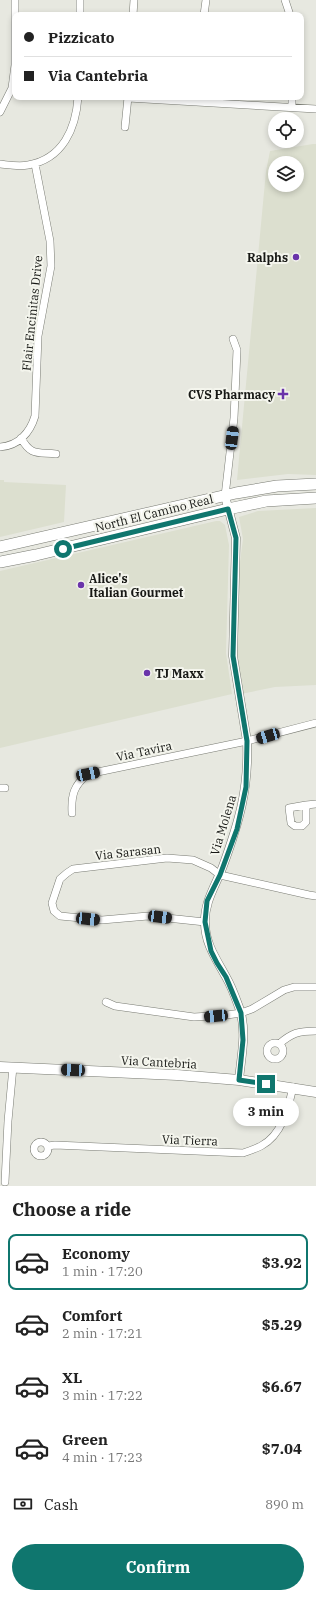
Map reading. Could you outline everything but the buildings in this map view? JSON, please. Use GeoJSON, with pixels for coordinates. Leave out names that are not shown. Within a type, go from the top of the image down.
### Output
{"type":"FeatureCollection","features":[{"type":"Feature","properties":{"kind":"main road","name":"North El Camino Real"},"geometry":{"type":"LineString","coordinates":[[0,547],[225,496],[277,486],[316,484]]}},
{"type":"Feature","properties":{"kind":"main road"},"geometry":{"type":"LineString","coordinates":[[257,503],[268,498],[308,494],[316,484]]}},
{"type":"Feature","properties":{"kind":"main road","name":"North El Camino Real"},"geometry":{"type":"LineString","coordinates":[[0,562],[36,555],[257,503],[316,498]]}},
{"type":"Feature","properties":{"kind":"main road"},"geometry":{"type":"LineString","coordinates":[[89,542],[91,537],[96,533],[134,522],[142,514]]}},
{"type":"Feature","properties":{"kind":"main road","name":"Via Cantebria"},"geometry":{"type":"LineString","coordinates":[[0,1067],[177,1075],[239,1080],[293,1087],[316,1092]]}},
{"type":"Feature","properties":{"kind":"street"},"geometry":{"type":"LineString","coordinates":[[15,0],[15,12]]}},
{"type":"Feature","properties":{"kind":"street"},"geometry":{"type":"LineString","coordinates":[[80,0],[80,12]]}},
{"type":"Feature","properties":{"kind":"street"},"geometry":{"type":"LineString","coordinates":[[133,12],[134,0]]}},
{"type":"Feature","properties":{"kind":"street"},"geometry":{"type":"LineString","coordinates":[[204,12],[206,0]]}},
{"type":"Feature","properties":{"kind":"street"},"geometry":{"type":"LineString","coordinates":[[285,0],[289,12]]}},
{"type":"Feature","properties":{"kind":"street"},"geometry":{"type":"LineString","coordinates":[[0,112],[12,88]]}},
{"type":"Feature","properties":{"kind":"street"},"geometry":{"type":"LineString","coordinates":[[0,164],[14,166],[35,164],[55,153],[64,144],[70,134],[77,111],[78,100]]}},
{"type":"Feature","properties":{"kind":"street"},"geometry":{"type":"LineString","coordinates":[[125,127],[128,100]]}},
{"type":"Feature","properties":{"kind":"street"},"geometry":{"type":"LineString","coordinates":[[164,100],[316,109]]}},
{"type":"Feature","properties":{"kind":"street"},"geometry":{"type":"LineString","coordinates":[[292,100],[292,107]]}},
{"type":"Feature","properties":{"kind":"street","name":"Flair Encinitas Drive"},"geometry":{"type":"LineString","coordinates":[[0,446],[14,444],[27,434],[32,426],[35,416],[38,336],[51,266],[50,241],[35,164]]}},
{"type":"Feature","properties":{"kind":"street","name":"North El Camino Real"},"geometry":{"type":"LineString","coordinates":[[225,496],[234,418],[237,350],[233,339]]}},
{"type":"Feature","properties":{"kind":"street"},"geometry":{"type":"LineString","coordinates":[[21,438],[27,448],[32,452],[56,454]]}},
{"type":"Feature","properties":{"kind":"street","name":"Via Molena"},"geometry":{"type":"LineString","coordinates":[[225,496],[236,538],[233,656],[247,741],[246,787],[237,829],[220,875],[207,901],[205,922],[211,951],[226,977],[241,1013],[243,1040],[239,1080]]}},
{"type":"Feature","properties":{"kind":"street","name":"Via Tavira"},"geometry":{"type":"LineString","coordinates":[[72,813],[72,801],[75,789],[79,781],[88,774],[247,741],[316,723]]}},
{"type":"Feature","properties":{"kind":"street"},"geometry":{"type":"LineString","coordinates":[[306,805],[316,804]]}},
{"type":"Feature","properties":{"kind":"street","name":"Via Sarasan"},"geometry":{"type":"LineString","coordinates":[[205,922],[148,916],[102,920],[60,916],[54,911],[52,903],[60,879],[67,872],[73,869],[167,858],[193,860],[211,868],[220,875],[316,896]]}},
{"type":"Feature","properties":{"kind":"street"},"geometry":{"type":"LineString","coordinates":[[106,1002],[115,1006],[194,1017],[241,1013],[252,1009],[284,990],[294,987],[316,987]]}},
{"type":"Feature","properties":{"kind":"street"},"geometry":{"type":"LineString","coordinates":[[279,1044],[289,1035],[301,1031],[316,1031]]}},
{"type":"Feature","properties":{"kind":"street"},"geometry":{"type":"LineString","coordinates":[[5,1182],[8,1121],[13,1067]]}},
{"type":"Feature","properties":{"kind":"street","name":"Via Tierra"},"geometry":{"type":"LineString","coordinates":[[48,1146],[55,1145],[243,1153],[261,1146],[276,1132],[288,1110],[293,1087]]}},
{"type":"Feature","properties":{"kind":"shaded area"},"geometry":{"type":"Polygon","coordinates":[[[316,144],[316,475],[288,474],[237,480],[268,161],[268,192],[304,192],[304,156],[269,156],[270,151],[288,148],[304,148],[304,145],[316,144]]]}},
{"type":"Feature","properties":{"kind":"shaded area"},"geometry":{"type":"Polygon","coordinates":[[[0,480],[4,480],[4,482],[66,485],[64,522],[0,537],[0,480]]]}},
{"type":"Feature","properties":{"kind":"shaded area"},"geometry":{"type":"Polygon","coordinates":[[[316,508],[316,685],[275,687],[241,694],[235,648],[238,576],[243,539],[239,517],[258,511],[316,508]]]}},
{"type":"Feature","properties":{"kind":"shaded area"},"geometry":{"type":"Polygon","coordinates":[[[220,521],[225,525],[229,545],[226,653],[232,694],[0,748],[0,571],[220,521]]]}},
{"type":"Feature","properties":{"kind":"place","name":"Ralphs"},"geometry":{"type":"Point","coordinates":[296,257]}},
{"type":"Feature","properties":{"kind":"place","name":"CVS Pharmacy"},"geometry":{"type":"Point","coordinates":[283,394]}},
{"type":"Feature","properties":{"kind":"place","name":"Alice's Italian Gourmet"},"geometry":{"type":"Point","coordinates":[81,585]}},
{"type":"Feature","properties":{"kind":"place","name":"TJ Maxx"},"geometry":{"type":"Point","coordinates":[147,673]}},
{"type":"Feature","properties":{"kind":"route"},"geometry":{"type":"LineString","coordinates":[[63,549],[171,524],[201,514],[228,509],[236,538],[233,656],[248,755],[243,805],[237,829],[220,875],[207,901],[205,930],[211,951],[226,977],[241,1013],[243,1040],[239,1080],[266,1084]]}}]}
